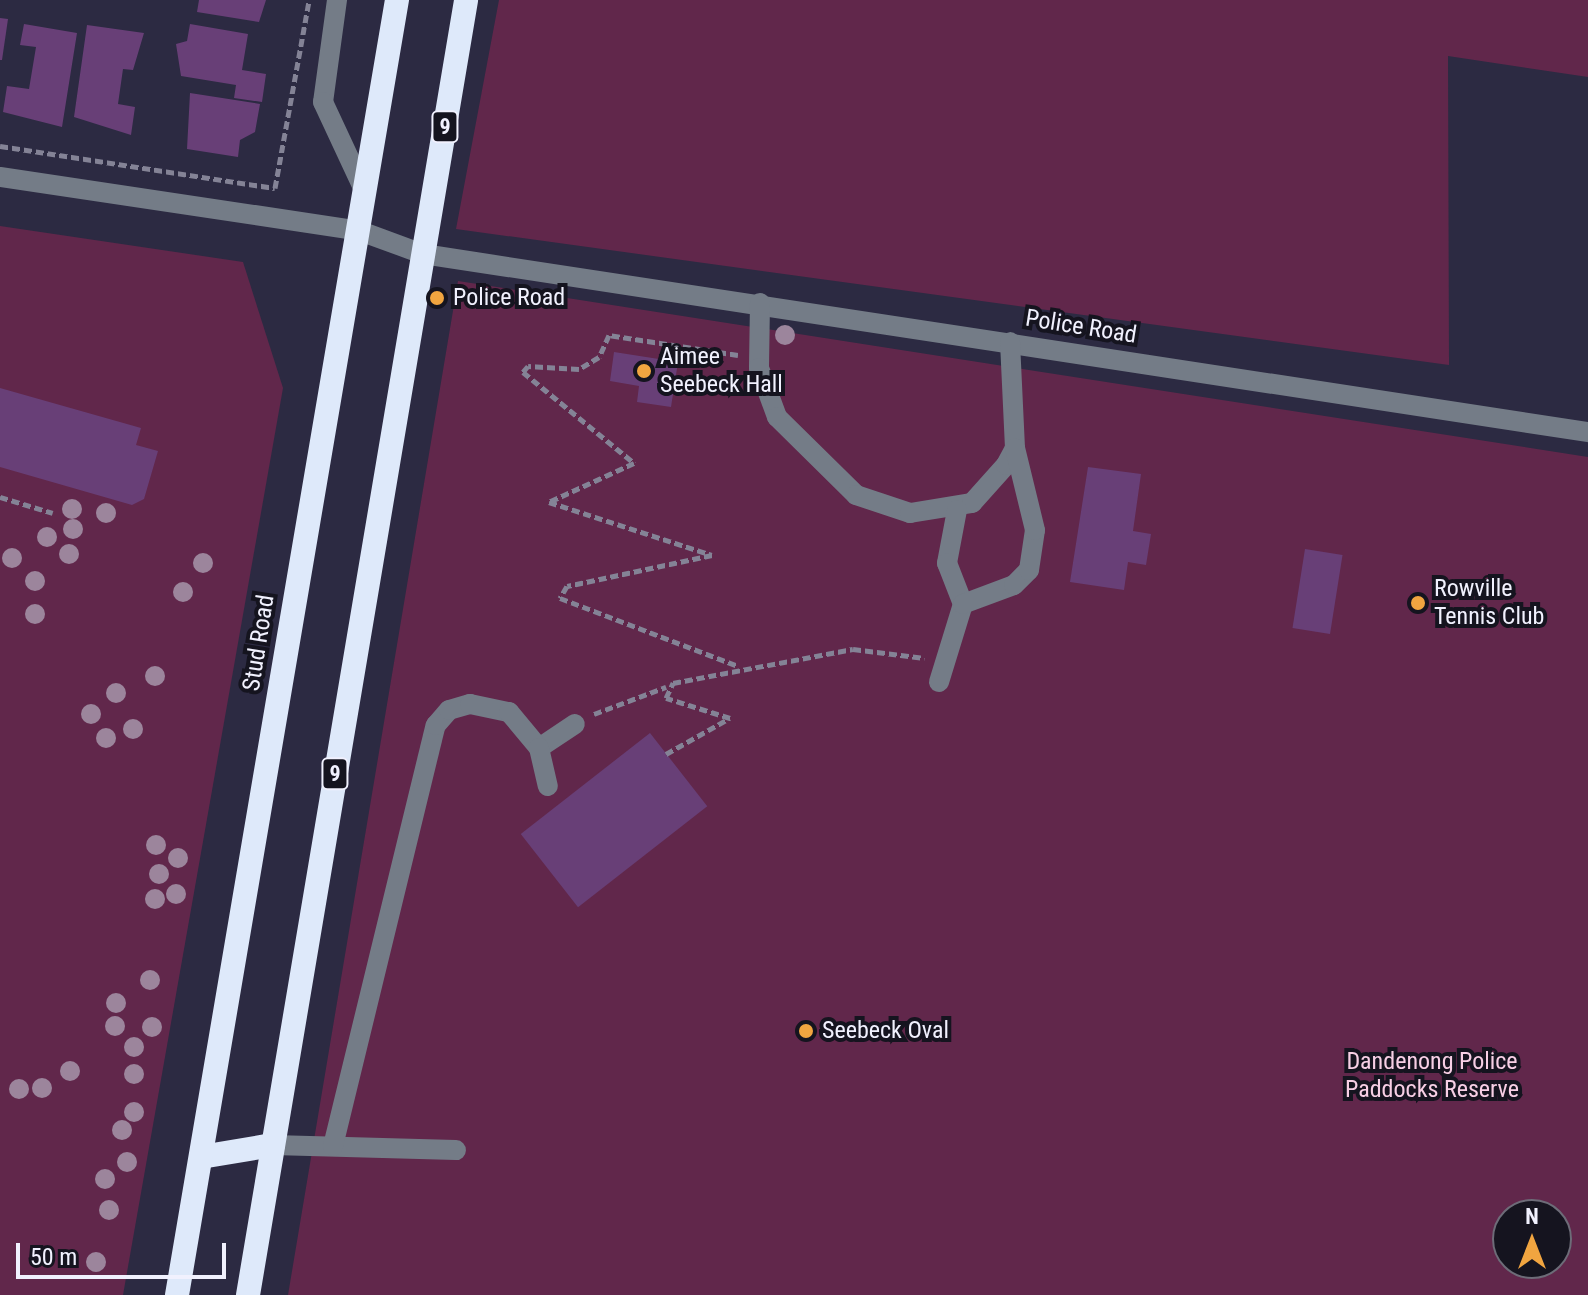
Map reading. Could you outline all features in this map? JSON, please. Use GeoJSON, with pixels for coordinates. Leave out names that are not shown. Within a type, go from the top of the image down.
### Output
{"type":"FeatureCollection","features":[{"type":"Feature","properties":{"kind":"highway","name":"Stud Road"},"geometry":{"type":"LineString","coordinates":[[177,1295],[397,0]]}},
{"type":"Feature","properties":{"kind":"highway","name":"9"},"geometry":{"type":"LineString","coordinates":[[248,1295],[466,0]]}},
{"type":"Feature","properties":{"kind":"highway"},"geometry":{"type":"LineString","coordinates":[[201,1157],[273,1145]]}},
{"type":"Feature","properties":{"kind":"street"},"geometry":{"type":"LineString","coordinates":[[337,0],[323,102],[365,192]]}},
{"type":"Feature","properties":{"kind":"street","name":"Police Road"},"geometry":{"type":"LineString","coordinates":[[0,177],[360,231],[423,254],[760,303],[1588,432]]}},
{"type":"Feature","properties":{"kind":"street"},"geometry":{"type":"LineString","coordinates":[[760,303],[759,359],[777,417],[839,483],[884,507],[957,510],[995,482],[1015,448]]}},
{"type":"Feature","properties":{"kind":"street"},"geometry":{"type":"LineString","coordinates":[[963,604],[1014,585],[1029,570],[1035,530],[1015,448],[1010,342]]}},
{"type":"Feature","properties":{"kind":"street"},"geometry":{"type":"LineString","coordinates":[[939,682],[963,604],[947,563],[957,510]]}},
{"type":"Feature","properties":{"kind":"street"},"geometry":{"type":"LineString","coordinates":[[333,1146],[436,725],[449,710],[490,704],[523,724],[539,748],[548,786]]}},
{"type":"Feature","properties":{"kind":"street"},"geometry":{"type":"LineString","coordinates":[[539,748],[575,724]]}},
{"type":"Feature","properties":{"kind":"street"},"geometry":{"type":"LineString","coordinates":[[273,1145],[456,1150]]}},
{"type":"Feature","properties":{"kind":"path"},"geometry":{"type":"LineString","coordinates":[[0,146],[275,188],[309,0]]}},
{"type":"Feature","properties":{"kind":"path"},"geometry":{"type":"LineString","coordinates":[[738,666],[560,598],[567,586],[712,555],[549,502],[634,463],[523,369],[573,371],[599,357],[609,335],[759,359]]}},
{"type":"Feature","properties":{"kind":"path"},"geometry":{"type":"LineString","coordinates":[[0,497],[53,513]]}},
{"type":"Feature","properties":{"kind":"path"},"geometry":{"type":"LineString","coordinates":[[575,724],[669,686],[738,666],[853,649],[945,661]]}},
{"type":"Feature","properties":{"kind":"path"},"geometry":{"type":"LineString","coordinates":[[666,754],[730,718],[666,698],[669,686]]}},
{"type":"Feature","properties":{"kind":"green space"},"geometry":{"type":"Polygon","coordinates":[[[499,0],[1588,0],[1588,77],[1448,56],[1449,365],[456,229],[499,0]]]}},
{"type":"Feature","properties":{"kind":"green space"},"geometry":{"type":"Polygon","coordinates":[[[0,226],[243,262],[283,388],[123,1295],[0,1295],[0,226]]]}},
{"type":"Feature","properties":{"kind":"green space","name":"Dandenong Police Paddocks Reserve"},"geometry":{"type":"Polygon","coordinates":[[[458,281],[1588,457],[1588,1295],[288,1295],[458,281]]]}},
{"type":"Feature","properties":{"kind":"building"},"geometry":{"type":"Polygon","coordinates":[[[199,0],[266,0],[259,22],[197,12],[199,0]]]}},
{"type":"Feature","properties":{"kind":"building"},"geometry":{"type":"Polygon","coordinates":[[[0,18],[8,19],[2,60],[0,60],[0,18]]]}},
{"type":"Feature","properties":{"kind":"building"},"geometry":{"type":"Polygon","coordinates":[[[24,24],[77,33],[62,127],[3,112],[7,86],[29,89],[36,47],[20,45],[24,24]]]}},
{"type":"Feature","properties":{"kind":"building"},"geometry":{"type":"Polygon","coordinates":[[[190,24],[248,34],[242,70],[266,74],[262,102],[234,98],[236,85],[181,76],[176,44],[187,41],[190,24]]]}},
{"type":"Feature","properties":{"kind":"building"},"geometry":{"type":"Polygon","coordinates":[[[87,25],[144,33],[133,70],[123,69],[118,104],[135,107],[131,135],[74,117],[87,25]]]}},
{"type":"Feature","properties":{"kind":"building"},"geometry":{"type":"Polygon","coordinates":[[[190,93],[260,104],[255,132],[240,140],[238,157],[187,149],[190,93]]]}},
{"type":"Feature","properties":{"kind":"building","name":"Aimee Seebeck Hall"},"geometry":{"type":"Polygon","coordinates":[[[614,352],[678,362],[671,407],[637,402],[639,386],[610,381],[614,352]]]}},
{"type":"Feature","properties":{"kind":"building"},"geometry":{"type":"Polygon","coordinates":[[[0,388],[141,428],[136,445],[158,451],[144,499],[132,505],[0,467],[0,388]]]}},
{"type":"Feature","properties":{"kind":"building"},"geometry":{"type":"Polygon","coordinates":[[[1088,467],[1141,474],[1133,531],[1151,534],[1146,565],[1128,562],[1124,590],[1070,582],[1088,467]]]}},
{"type":"Feature","properties":{"kind":"building"},"geometry":{"type":"Polygon","coordinates":[[[1305,549],[1343,555],[1330,634],[1292,628],[1305,549]]]}},
{"type":"Feature","properties":{"kind":"building"},"geometry":{"type":"Polygon","coordinates":[[[650,733],[707,806],[578,907],[521,834],[650,733]]]}},
{"type":"Feature","properties":{"kind":"place","name":"Police Road"},"geometry":{"type":"Point","coordinates":[437,298]}},
{"type":"Feature","properties":{"kind":"place","name":"Aimee Seebeck Hall"},"geometry":{"type":"Point","coordinates":[644,371]}},
{"type":"Feature","properties":{"kind":"place","name":"Rowville Tennis Club"},"geometry":{"type":"Point","coordinates":[1418,603]}},
{"type":"Feature","properties":{"kind":"place","name":"Seebeck Oval"},"geometry":{"type":"Point","coordinates":[806,1031]}}]}
